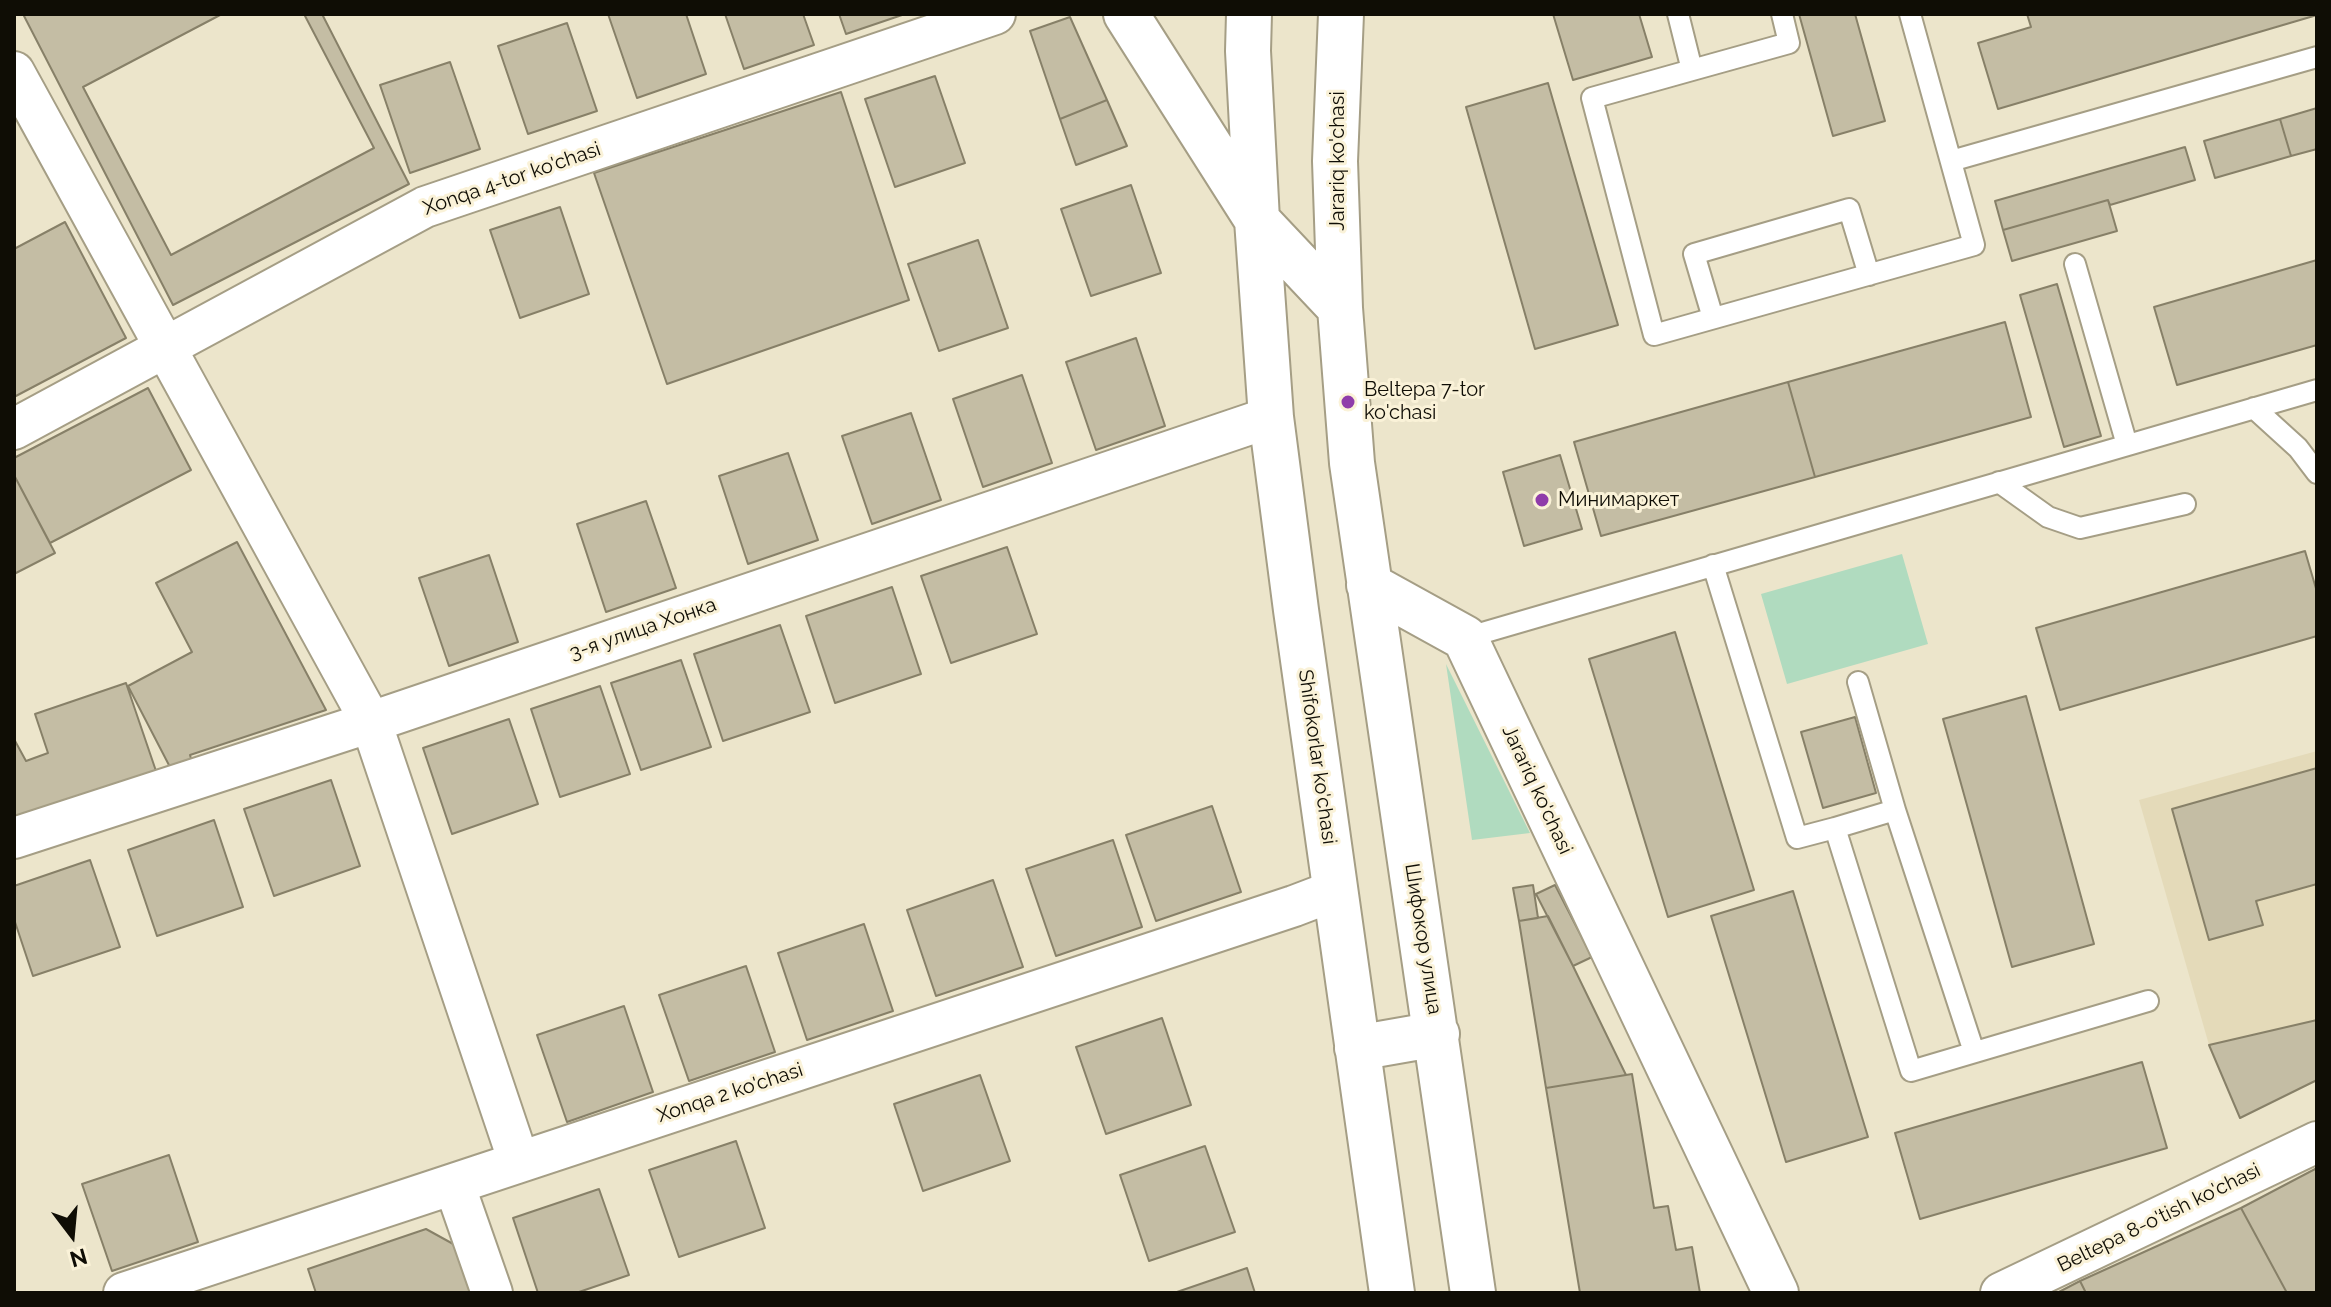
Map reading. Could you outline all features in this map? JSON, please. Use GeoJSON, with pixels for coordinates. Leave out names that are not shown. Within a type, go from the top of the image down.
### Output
{"type":"FeatureCollection","features":[{"type":"Feature","properties":{"kind":"main road"},"geometry":{"type":"LineString","coordinates":[[1126,14],[1257,220],[1340,308]]}},
{"type":"Feature","properties":{"kind":"main road"},"geometry":{"type":"LineString","coordinates":[[1249,14],[1248,51],[1257,220]]}},
{"type":"Feature","properties":{"kind":"main road","name":"Jarariq ko'chasi"},"geometry":{"type":"LineString","coordinates":[[1341,14],[1335,161],[1340,308],[1352,463],[1369,585]]}},
{"type":"Feature","properties":{"kind":"main road","name":"Shifokorlar ko'chasi"},"geometry":{"type":"LineString","coordinates":[[1257,220],[1271,417],[1392,1293]]}},
{"type":"Feature","properties":{"kind":"main road"},"geometry":{"type":"LineString","coordinates":[[1369,585],[1465,638]]}},
{"type":"Feature","properties":{"kind":"main road","name":"Шифокор улица"},"geometry":{"type":"LineString","coordinates":[[1369,585],[1473,1293]]}},
{"type":"Feature","properties":{"kind":"main road","name":"Jarariq ko'chasi"},"geometry":{"type":"LineString","coordinates":[[1465,638],[1776,1293]]}},
{"type":"Feature","properties":{"kind":"main road"},"geometry":{"type":"LineString","coordinates":[[1357,1048],[1437,1034]]}},
{"type":"Feature","properties":{"kind":"street","name":"Xonqa 4-tor ko'chasi"},"geometry":{"type":"LineString","coordinates":[[14,429],[425,207],[995,14]]}},
{"type":"Feature","properties":{"kind":"street"},"geometry":{"type":"LineString","coordinates":[[14,72],[371,722],[519,1162]]}},
{"type":"Feature","properties":{"kind":"street","name":"3-я улица Хонка"},"geometry":{"type":"LineString","coordinates":[[14,838],[371,722],[1271,417]]}},
{"type":"Feature","properties":{"kind":"street","name":"Xonqa 2 ko'chasi"},"geometry":{"type":"LineString","coordinates":[[124,1293],[1336,890]]}},
{"type":"Feature","properties":{"kind":"street","name":"Beltepa 8-o'tish ko'chasi"},"geometry":{"type":"LineString","coordinates":[[2001,1293],[2317,1142]]}},
{"type":"Feature","properties":{"kind":"street"},"geometry":{"type":"LineString","coordinates":[[454,1184],[492,1293]]}},
{"type":"Feature","properties":{"kind":"lane"},"geometry":{"type":"LineString","coordinates":[[1678,14],[1692,70]]}},
{"type":"Feature","properties":{"kind":"lane"},"geometry":{"type":"LineString","coordinates":[[1782,14],[1789,43],[1592,98],[1654,335],[1974,245],[1910,14]]}},
{"type":"Feature","properties":{"kind":"lane"},"geometry":{"type":"LineString","coordinates":[[1951,161],[2317,57]]}},
{"type":"Feature","properties":{"kind":"lane"},"geometry":{"type":"LineString","coordinates":[[1713,318],[1694,254],[1849,209],[1869,275]]}},
{"type":"Feature","properties":{"kind":"lane"},"geometry":{"type":"LineString","coordinates":[[2075,264],[2127,445]]}},
{"type":"Feature","properties":{"kind":"lane"},"geometry":{"type":"LineString","coordinates":[[1465,638],[2317,390]]}},
{"type":"Feature","properties":{"kind":"lane"},"geometry":{"type":"LineString","coordinates":[[2254,408],[2298,448],[2317,473]]}},
{"type":"Feature","properties":{"kind":"lane"},"geometry":{"type":"LineString","coordinates":[[1999,482],[2048,517],[2080,528],[2185,504]]}},
{"type":"Feature","properties":{"kind":"lane"},"geometry":{"type":"LineString","coordinates":[[1713,565],[1797,838],[1895,810]]}},
{"type":"Feature","properties":{"kind":"lane"},"geometry":{"type":"LineString","coordinates":[[1858,682],[1895,810],[1974,1052]]}},
{"type":"Feature","properties":{"kind":"lane"},"geometry":{"type":"LineString","coordinates":[[1835,828],[1911,1071],[2148,1001]]}},
{"type":"Feature","properties":{"kind":"shaded area"},"geometry":{"type":"Polygon","coordinates":[[[2317,751],[2317,1080],[2240,1118],[2209,1045],[2139,800],[2317,751]]]}},
{"type":"Feature","properties":{"kind":"green space"},"geometry":{"type":"Polygon","coordinates":[[[1902,554],[1928,644],[1787,684],[1761,594],[1902,554]]]}},
{"type":"Feature","properties":{"kind":"green space"},"geometry":{"type":"Polygon","coordinates":[[[1446,664],[1530,833],[1472,840],[1446,664]]]}},
{"type":"Feature","properties":{"kind":"building"},"geometry":{"type":"Polygon","coordinates":[[[23,14],[222,14],[83,87],[171,255],[374,148],[304,14],[322,14],[409,184],[173,305],[23,14]]]}},
{"type":"Feature","properties":{"kind":"building"},"geometry":{"type":"Polygon","coordinates":[[[608,14],[686,14],[706,74],[637,98],[608,14]]]}},
{"type":"Feature","properties":{"kind":"building"},"geometry":{"type":"Polygon","coordinates":[[[725,14],[803,14],[814,45],[744,69],[725,14]]]}},
{"type":"Feature","properties":{"kind":"building"},"geometry":{"type":"Polygon","coordinates":[[[839,14],[905,14],[846,34],[839,14]]]}},
{"type":"Feature","properties":{"kind":"building"},"geometry":{"type":"Polygon","coordinates":[[[1553,14],[1639,14],[1652,57],[1573,80],[1553,14]]]}},
{"type":"Feature","properties":{"kind":"building"},"geometry":{"type":"Polygon","coordinates":[[[1799,14],[1855,14],[1885,121],[1833,136],[1799,14]]]}},
{"type":"Feature","properties":{"kind":"building"},"geometry":{"type":"Polygon","coordinates":[[[2027,14],[2317,15],[1998,109],[1978,43],[2031,27],[2027,14]]]}},
{"type":"Feature","properties":{"kind":"building"},"geometry":{"type":"Polygon","coordinates":[[[1070,17],[1107,100],[1060,119],[1030,31],[1070,17]]]}},
{"type":"Feature","properties":{"kind":"building"},"geometry":{"type":"Polygon","coordinates":[[[567,23],[597,111],[528,134],[498,46],[567,23]]]}},
{"type":"Feature","properties":{"kind":"building"},"geometry":{"type":"Polygon","coordinates":[[[450,62],[480,149],[410,173],[380,85],[450,62]]]}},
{"type":"Feature","properties":{"kind":"building"},"geometry":{"type":"Polygon","coordinates":[[[935,76],[965,163],[895,187],[865,99],[935,76]]]}},
{"type":"Feature","properties":{"kind":"building"},"geometry":{"type":"Polygon","coordinates":[[[1548,83],[1618,325],[1535,349],[1466,107],[1548,83]]]}},
{"type":"Feature","properties":{"kind":"building"},"geometry":{"type":"Polygon","coordinates":[[[841,92],[909,300],[667,384],[594,173],[841,92]]]}},
{"type":"Feature","properties":{"kind":"building"},"geometry":{"type":"Polygon","coordinates":[[[1107,100],[1127,146],[1076,165],[1060,119],[1107,100]]]}},
{"type":"Feature","properties":{"kind":"building"},"geometry":{"type":"Polygon","coordinates":[[[2317,108],[2317,149],[2291,156],[2280,119],[2317,108]]]}},
{"type":"Feature","properties":{"kind":"building"},"geometry":{"type":"Polygon","coordinates":[[[2280,119],[2291,156],[2215,178],[2204,141],[2280,119]]]}},
{"type":"Feature","properties":{"kind":"building"},"geometry":{"type":"Polygon","coordinates":[[[2185,147],[2195,180],[2110,205],[2108,200],[2003,230],[1995,201],[2185,147]]]}},
{"type":"Feature","properties":{"kind":"building"},"geometry":{"type":"Polygon","coordinates":[[[1131,185],[1161,273],[1091,296],[1061,209],[1131,185]]]}},
{"type":"Feature","properties":{"kind":"building"},"geometry":{"type":"Polygon","coordinates":[[[2108,200],[2117,231],[2012,261],[2003,230],[2108,200]]]}},
{"type":"Feature","properties":{"kind":"building"},"geometry":{"type":"Polygon","coordinates":[[[560,207],[589,294],[520,318],[490,230],[560,207]]]}},
{"type":"Feature","properties":{"kind":"building"},"geometry":{"type":"Polygon","coordinates":[[[65,222],[126,338],[14,397],[14,249],[65,222]]]}},
{"type":"Feature","properties":{"kind":"building"},"geometry":{"type":"Polygon","coordinates":[[[978,240],[1008,328],[939,351],[908,264],[978,240]]]}},
{"type":"Feature","properties":{"kind":"building"},"geometry":{"type":"Polygon","coordinates":[[[2317,260],[2317,345],[2177,385],[2154,307],[2317,260]]]}},
{"type":"Feature","properties":{"kind":"building"},"geometry":{"type":"Polygon","coordinates":[[[2057,284],[2101,436],[2064,447],[2020,295],[2057,284]]]}},
{"type":"Feature","properties":{"kind":"building"},"geometry":{"type":"Polygon","coordinates":[[[2005,322],[2031,417],[1815,477],[1788,382],[2005,322]]]}},
{"type":"Feature","properties":{"kind":"building"},"geometry":{"type":"Polygon","coordinates":[[[1136,338],[1165,426],[1096,450],[1066,362],[1136,338]]]}},
{"type":"Feature","properties":{"kind":"building"},"geometry":{"type":"Polygon","coordinates":[[[1022,375],[1052,463],[983,487],[953,399],[1022,375]]]}},
{"type":"Feature","properties":{"kind":"building"},"geometry":{"type":"Polygon","coordinates":[[[1788,382],[1815,477],[1601,536],[1574,442],[1788,382]]]}},
{"type":"Feature","properties":{"kind":"building"},"geometry":{"type":"Polygon","coordinates":[[[148,388],[191,470],[50,543],[14,475],[14,458],[148,388]]]}},
{"type":"Feature","properties":{"kind":"building"},"geometry":{"type":"Polygon","coordinates":[[[911,413],[941,500],[872,524],[842,436],[911,413]]]}},
{"type":"Feature","properties":{"kind":"building"},"geometry":{"type":"Polygon","coordinates":[[[788,453],[818,540],[748,564],[719,476],[788,453]]]}},
{"type":"Feature","properties":{"kind":"building","name":"Минимаркет"},"geometry":{"type":"Polygon","coordinates":[[[1560,455],[1582,529],[1524,546],[1503,472],[1560,455]]]}},
{"type":"Feature","properties":{"kind":"building"},"geometry":{"type":"Polygon","coordinates":[[[14,475],[55,553],[14,574],[14,475]]]}},
{"type":"Feature","properties":{"kind":"building"},"geometry":{"type":"Polygon","coordinates":[[[646,501],[676,588],[606,612],[577,524],[646,501]]]}},
{"type":"Feature","properties":{"kind":"building"},"geometry":{"type":"Polygon","coordinates":[[[237,542],[326,710],[190,755],[192,762],[171,769],[128,686],[192,652],[156,583],[237,542]]]}},
{"type":"Feature","properties":{"kind":"building"},"geometry":{"type":"Polygon","coordinates":[[[1007,547],[1037,634],[951,663],[921,576],[1007,547]]]}},
{"type":"Feature","properties":{"kind":"building"},"geometry":{"type":"Polygon","coordinates":[[[2305,551],[2317,592],[2317,636],[2060,710],[2036,628],[2305,551]]]}},
{"type":"Feature","properties":{"kind":"building"},"geometry":{"type":"Polygon","coordinates":[[[489,555],[518,642],[449,666],[419,578],[489,555]]]}},
{"type":"Feature","properties":{"kind":"building"},"geometry":{"type":"Polygon","coordinates":[[[892,587],[921,674],[835,703],[806,616],[892,587]]]}},
{"type":"Feature","properties":{"kind":"building"},"geometry":{"type":"Polygon","coordinates":[[[780,625],[810,712],[723,741],[694,654],[780,625]]]}},
{"type":"Feature","properties":{"kind":"building"},"geometry":{"type":"Polygon","coordinates":[[[1675,632],[1754,890],[1668,917],[1589,659],[1675,632]]]}},
{"type":"Feature","properties":{"kind":"building"},"geometry":{"type":"Polygon","coordinates":[[[681,660],[711,747],[641,770],[611,683],[681,660]]]}},
{"type":"Feature","properties":{"kind":"building"},"geometry":{"type":"Polygon","coordinates":[[[126,683],[156,771],[14,819],[14,739],[26,761],[48,753],[35,714],[126,683]]]}},
{"type":"Feature","properties":{"kind":"building"},"geometry":{"type":"Polygon","coordinates":[[[600,686],[630,774],[560,797],[531,709],[600,686]]]}},
{"type":"Feature","properties":{"kind":"building"},"geometry":{"type":"Polygon","coordinates":[[[2026,696],[2094,944],[2012,967],[1943,719],[2026,696]]]}},
{"type":"Feature","properties":{"kind":"building"},"geometry":{"type":"Polygon","coordinates":[[[1855,717],[1876,793],[1823,808],[1801,732],[1855,717]]]}},
{"type":"Feature","properties":{"kind":"building"},"geometry":{"type":"Polygon","coordinates":[[[509,719],[538,804],[452,834],[423,748],[509,719]]]}},
{"type":"Feature","properties":{"kind":"building"},"geometry":{"type":"Polygon","coordinates":[[[2317,768],[2317,884],[2256,901],[2263,925],[2209,940],[2172,809],[2317,768]]]}},
{"type":"Feature","properties":{"kind":"building"},"geometry":{"type":"Polygon","coordinates":[[[331,780],[360,866],[274,896],[244,809],[331,780]]]}},
{"type":"Feature","properties":{"kind":"building"},"geometry":{"type":"Polygon","coordinates":[[[1212,806],[1241,892],[1156,921],[1126,835],[1212,806]]]}},
{"type":"Feature","properties":{"kind":"building"},"geometry":{"type":"Polygon","coordinates":[[[214,820],[243,907],[157,936],[128,850],[214,820]]]}},
{"type":"Feature","properties":{"kind":"building"},"geometry":{"type":"Polygon","coordinates":[[[1113,840],[1142,927],[1056,956],[1026,869],[1113,840]]]}},
{"type":"Feature","properties":{"kind":"building"},"geometry":{"type":"Polygon","coordinates":[[[90,860],[120,947],[33,976],[14,919],[14,886],[90,860]]]}},
{"type":"Feature","properties":{"kind":"building"},"geometry":{"type":"Polygon","coordinates":[[[993,880],[1023,967],[936,996],[907,910],[993,880]]]}},
{"type":"Feature","properties":{"kind":"building"},"geometry":{"type":"Polygon","coordinates":[[[1533,885],[1538,918],[1519,921],[1513,888],[1533,885]]]}},
{"type":"Feature","properties":{"kind":"building"},"geometry":{"type":"Polygon","coordinates":[[[1555,885],[1592,957],[1573,966],[1536,894],[1555,885]]]}},
{"type":"Feature","properties":{"kind":"building"},"geometry":{"type":"Polygon","coordinates":[[[1793,891],[1868,1137],[1786,1162],[1711,916],[1793,891]]]}},
{"type":"Feature","properties":{"kind":"building"},"geometry":{"type":"Polygon","coordinates":[[[1548,916],[1626,1075],[1546,1088],[1519,921],[1548,916]]]}},
{"type":"Feature","properties":{"kind":"building"},"geometry":{"type":"Polygon","coordinates":[[[864,924],[893,1011],[807,1040],[778,953],[864,924]]]}},
{"type":"Feature","properties":{"kind":"building"},"geometry":{"type":"Polygon","coordinates":[[[746,966],[775,1052],[689,1081],[659,995],[746,966]]]}},
{"type":"Feature","properties":{"kind":"building"},"geometry":{"type":"Polygon","coordinates":[[[624,1006],[653,1092],[567,1122],[537,1035],[624,1006]]]}},
{"type":"Feature","properties":{"kind":"building"},"geometry":{"type":"Polygon","coordinates":[[[1162,1018],[1191,1105],[1106,1134],[1076,1047],[1162,1018]]]}},
{"type":"Feature","properties":{"kind":"building"},"geometry":{"type":"Polygon","coordinates":[[[2317,1020],[2317,1080],[2240,1118],[2209,1045],[2317,1020]]]}},
{"type":"Feature","properties":{"kind":"building"},"geometry":{"type":"Polygon","coordinates":[[[2142,1062],[2167,1148],[1920,1219],[1895,1133],[2142,1062]]]}},
{"type":"Feature","properties":{"kind":"building"},"geometry":{"type":"Polygon","coordinates":[[[1632,1074],[1654,1208],[1668,1206],[1676,1250],[1692,1247],[1700,1293],[1580,1293],[1546,1088],[1632,1074]]]}},
{"type":"Feature","properties":{"kind":"building"},"geometry":{"type":"Polygon","coordinates":[[[980,1075],[1010,1161],[923,1191],[894,1104],[980,1075]]]}},
{"type":"Feature","properties":{"kind":"building"},"geometry":{"type":"Polygon","coordinates":[[[736,1141],[765,1228],[679,1257],[649,1170],[736,1141]]]}},
{"type":"Feature","properties":{"kind":"building"},"geometry":{"type":"Polygon","coordinates":[[[1205,1146],[1235,1232],[1149,1261],[1120,1175],[1205,1146]]]}},
{"type":"Feature","properties":{"kind":"building"},"geometry":{"type":"Polygon","coordinates":[[[169,1155],[198,1242],[112,1271],[82,1184],[169,1155]]]}},
{"type":"Feature","properties":{"kind":"building"},"geometry":{"type":"Polygon","coordinates":[[[2317,1168],[2317,1293],[2287,1293],[2241,1208],[2317,1168]]]}},
{"type":"Feature","properties":{"kind":"building"},"geometry":{"type":"Polygon","coordinates":[[[599,1189],[629,1275],[576,1293],[538,1293],[513,1218],[599,1189]]]}},
{"type":"Feature","properties":{"kind":"building"},"geometry":{"type":"Polygon","coordinates":[[[2241,1208],[2287,1293],[2086,1293],[2080,1281],[2241,1208]]]}},
{"type":"Feature","properties":{"kind":"building"},"geometry":{"type":"Polygon","coordinates":[[[426,1229],[455,1245],[472,1293],[316,1293],[308,1269],[426,1229]]]}},
{"type":"Feature","properties":{"kind":"building"},"geometry":{"type":"Polygon","coordinates":[[[1247,1268],[1255,1293],[1174,1293],[1247,1268]]]}},
{"type":"Feature","properties":{"kind":"building"},"geometry":{"type":"Polygon","coordinates":[[[2080,1281],[2086,1293],[2057,1293],[2080,1281]]]}},
{"type":"Feature","properties":{"kind":"place","name":"Beltepa 7-tor ko'chasi"},"geometry":{"type":"Point","coordinates":[1348,402]}},
{"type":"Feature","properties":{"kind":"place","name":"Минимаркет"},"geometry":{"type":"Point","coordinates":[1542,500]}}]}
